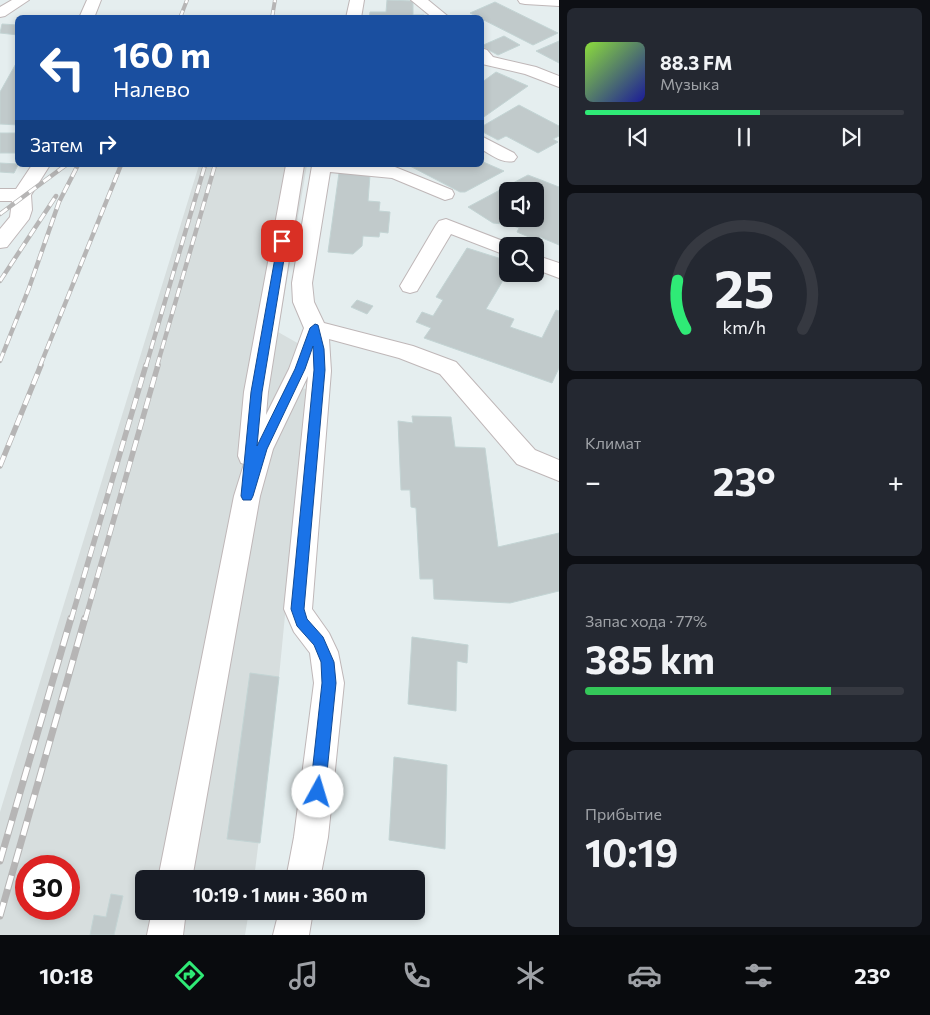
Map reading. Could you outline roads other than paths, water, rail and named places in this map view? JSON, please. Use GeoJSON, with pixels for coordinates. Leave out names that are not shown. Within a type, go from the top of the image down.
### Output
{"type":"FeatureCollection","features":[{"type":"Feature","properties":{"kind":"street"},"geometry":{"type":"LineString","coordinates":[[0,13],[22,0]]}},
{"type":"Feature","properties":{"kind":"street"},"geometry":{"type":"LineString","coordinates":[[87,15],[94,0]]}},
{"type":"Feature","properties":{"kind":"street"},"geometry":{"type":"LineString","coordinates":[[354,15],[357,0]]}},
{"type":"Feature","properties":{"kind":"street"},"geometry":{"type":"LineString","coordinates":[[418,0],[439,15]]}},
{"type":"Feature","properties":{"kind":"street"},"geometry":{"type":"LineString","coordinates":[[526,0],[559,2]]}},
{"type":"Feature","properties":{"kind":"street"},"geometry":{"type":"LineString","coordinates":[[484,56],[488,61],[530,70],[559,82]]}},
{"type":"Feature","properties":{"kind":"street"},"geometry":{"type":"LineString","coordinates":[[484,143],[508,157]]}},
{"type":"Feature","properties":{"kind":"street"},"geometry":{"type":"LineString","coordinates":[[0,242],[19,219],[22,210],[22,196],[40,167]]}},
{"type":"Feature","properties":{"kind":"street"},"geometry":{"type":"LineString","coordinates":[[177,870],[247,496],[256,392],[296,167]]}},
{"type":"Feature","properties":{"kind":"street"},"geometry":{"type":"LineString","coordinates":[[304,870],[313,828],[329,683],[328,662],[324,651],[302,622],[298,609],[320,370],[315,328],[304,309],[301,296],[322,167]]}},
{"type":"Feature","properties":{"kind":"street"},"geometry":{"type":"LineString","coordinates":[[340,167],[394,173],[445,194]]}},
{"type":"Feature","properties":{"kind":"street"},"geometry":{"type":"LineString","coordinates":[[0,195],[22,196]]}},
{"type":"Feature","properties":{"kind":"street"},"geometry":{"type":"LineString","coordinates":[[410,286],[446,226],[499,247]]}},
{"type":"Feature","properties":{"kind":"street"},"geometry":{"type":"LineString","coordinates":[[544,265],[559,271]]}},
{"type":"Feature","properties":{"kind":"street"},"geometry":{"type":"LineString","coordinates":[[247,496],[261,449],[300,369],[315,328]]}},
{"type":"Feature","properties":{"kind":"street"},"geometry":{"type":"LineString","coordinates":[[315,328],[405,352],[448,368],[526,457],[559,471]]}},
{"type":"Feature","properties":{"kind":"street"},"geometry":{"type":"LineString","coordinates":[[165,935],[168,920]]}},
{"type":"Feature","properties":{"kind":"street"},"geometry":{"type":"LineString","coordinates":[[291,935],[294,920]]}},
{"type":"Feature","properties":{"kind":"railway"},"geometry":{"type":"LineString","coordinates":[[181,15],[187,0]]}},
{"type":"Feature","properties":{"kind":"railway"},"geometry":{"type":"LineString","coordinates":[[272,15],[275,0]]}},
{"type":"Feature","properties":{"kind":"railway"},"geometry":{"type":"LineString","coordinates":[[0,214],[63,167]]}},
{"type":"Feature","properties":{"kind":"railway"},"geometry":{"type":"LineString","coordinates":[[0,361],[29,288],[59,202],[77,167]]}},
{"type":"Feature","properties":{"kind":"railway"},"geometry":{"type":"LineString","coordinates":[[40,366],[120,167]]}},
{"type":"Feature","properties":{"kind":"railway"},"geometry":{"type":"LineString","coordinates":[[146,366],[204,167]]}},
{"type":"Feature","properties":{"kind":"railway"},"geometry":{"type":"LineString","coordinates":[[157,366],[214,167]]}},
{"type":"Feature","properties":{"kind":"railway"},"geometry":{"type":"LineString","coordinates":[[0,281],[56,196]]}},
{"type":"Feature","properties":{"kind":"railway"},"geometry":{"type":"LineString","coordinates":[[0,466],[41,365]]}},
{"type":"Feature","properties":{"kind":"railway"},"geometry":{"type":"LineString","coordinates":[[71,620],[146,365]]}},
{"type":"Feature","properties":{"kind":"railway"},"geometry":{"type":"LineString","coordinates":[[85,620],[158,365]]}},
{"type":"Feature","properties":{"kind":"railway"},"geometry":{"type":"LineString","coordinates":[[0,861],[71,618]]}},
{"type":"Feature","properties":{"kind":"railway"},"geometry":{"type":"LineString","coordinates":[[0,916],[85,618]]}}]}
